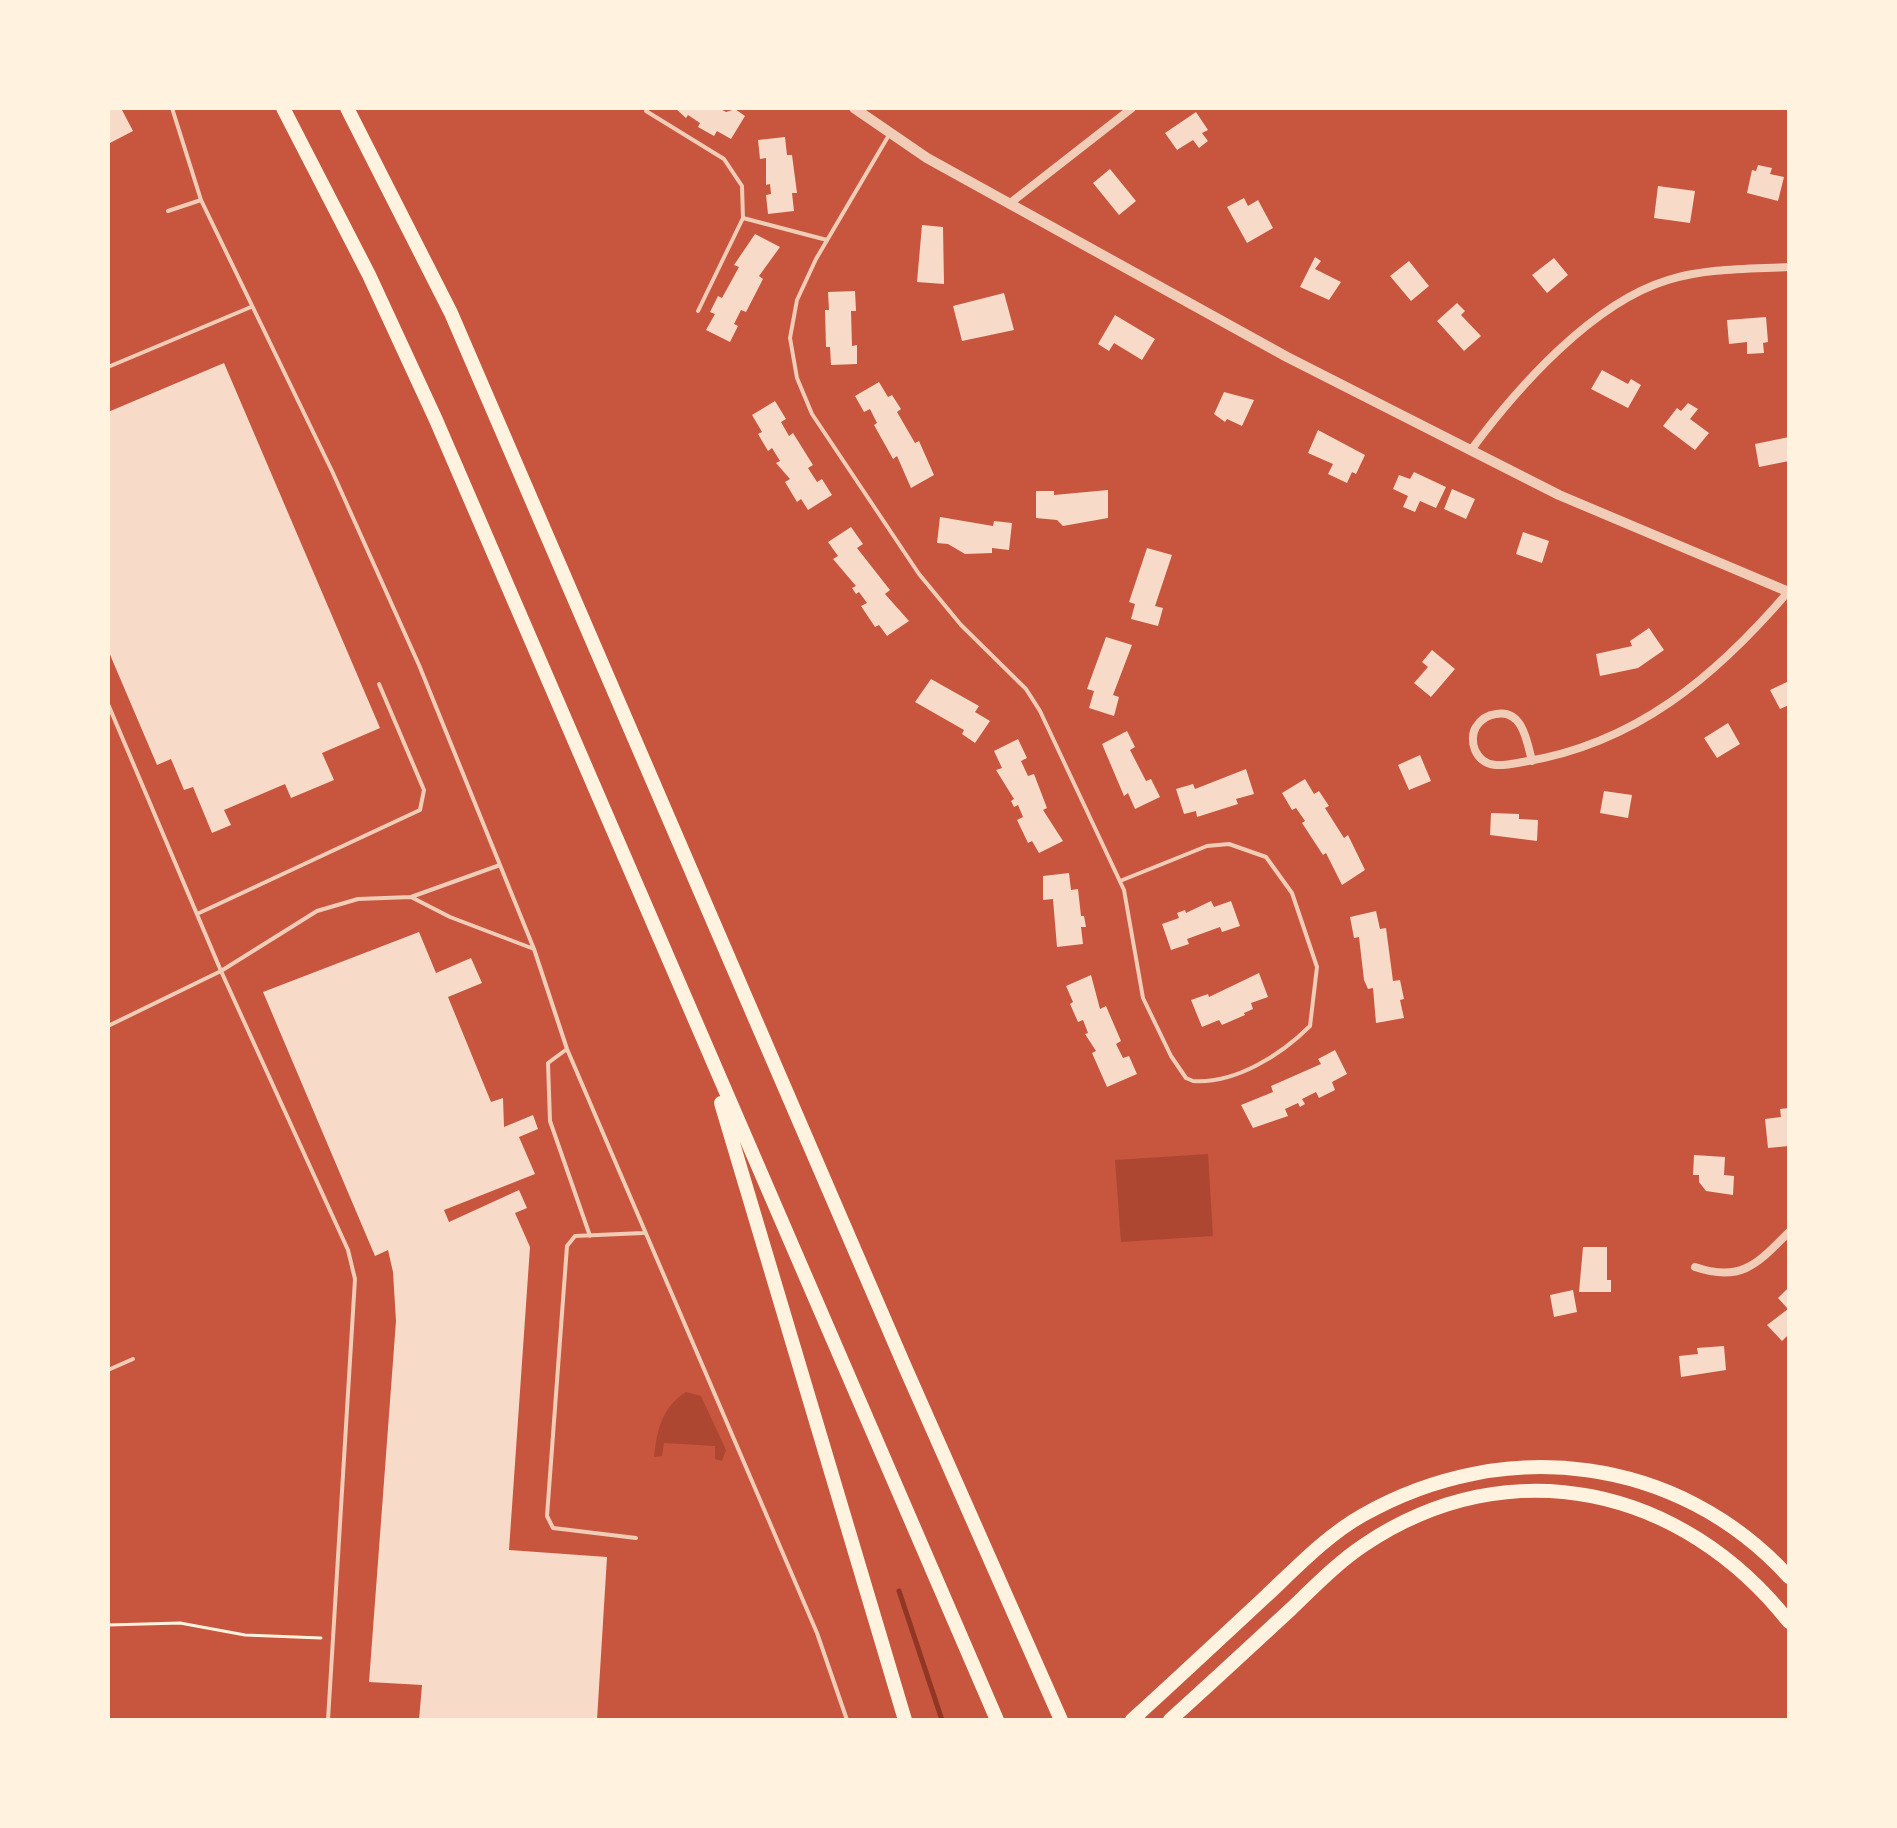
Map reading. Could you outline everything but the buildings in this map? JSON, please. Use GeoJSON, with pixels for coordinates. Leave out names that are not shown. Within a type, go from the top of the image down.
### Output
{"type":"FeatureCollection","features":[{"type":"Feature","properties":{"kind":"highway"},"geometry":{"type":"LineString","coordinates":[[283,108],[369,275],[436,420],[997,1720]]}},
{"type":"Feature","properties":{"kind":"highway"},"geometry":{"type":"LineString","coordinates":[[347,108],[451,313],[905,1367],[1061,1720]]}},
{"type":"Feature","properties":{"kind":"highway"},"geometry":{"type":"LineString","coordinates":[[704,1045],[905,1720]]}},
{"type":"Feature","properties":{"kind":"highway"},"geometry":{"type":"LineString","coordinates":[[1132,1720],[1302,1562],[1361,1516],[1399,1498],[1475,1471],[1573,1466],[1673,1494],[1706,1510],[1750,1541],[1789,1577]]}},
{"type":"Feature","properties":{"kind":"highway"},"geometry":{"type":"LineString","coordinates":[[1170,1720],[1362,1546],[1437,1508],[1513,1491],[1549,1490],[1614,1501],[1646,1511],[1730,1561],[1789,1622]]}},
{"type":"Feature","properties":{"kind":"street"},"geometry":{"type":"LineString","coordinates":[[854,108],[1009,204],[1287,357],[1559,495],[1788,592],[1730,655],[1692,688],[1650,718],[1602,742],[1532,761],[1504,766],[1487,763],[1480,758],[1473,741],[1478,724],[1493,714],[1502,713],[1517,720],[1525,734],[1532,761]]}},
{"type":"Feature","properties":{"kind":"street"},"geometry":{"type":"LineString","coordinates":[[1009,204],[1131,108]]}},
{"type":"Feature","properties":{"kind":"street"},"geometry":{"type":"LineString","coordinates":[[1471,450],[1523,385],[1580,334],[1631,297],[1667,280],[1686,276],[1789,267]]}},
{"type":"Feature","properties":{"kind":"street"},"geometry":{"type":"LineString","coordinates":[[1695,1267],[1730,1274],[1745,1270],[1759,1262],[1789,1232]]}},
{"type":"Feature","properties":{"kind":"lane"},"geometry":{"type":"LineString","coordinates":[[172,108],[201,200],[350,511],[419,665],[534,949],[567,1049],[643,1233],[817,1633],[847,1720]]}},
{"type":"Feature","properties":{"kind":"lane"},"geometry":{"type":"LineString","coordinates":[[646,111],[724,159],[742,186],[743,218],[698,311]]}},
{"type":"Feature","properties":{"kind":"lane"},"geometry":{"type":"LineString","coordinates":[[890,132],[804,282],[792,319],[792,359],[804,398],[919,574],[961,625],[1033,700],[1120,881],[1130,912],[1143,998],[1171,1056],[1186,1078],[1204,1082],[1240,1072],[1277,1053],[1310,1026],[1317,967],[1292,893],[1282,874],[1266,857],[1229,844],[1207,846],[1120,881]]}},
{"type":"Feature","properties":{"kind":"lane"},"geometry":{"type":"LineString","coordinates":[[168,211],[201,200]]}},
{"type":"Feature","properties":{"kind":"lane"},"geometry":{"type":"LineString","coordinates":[[743,218],[827,240]]}},
{"type":"Feature","properties":{"kind":"lane"},"geometry":{"type":"LineString","coordinates":[[108,367],[251,307]]}},
{"type":"Feature","properties":{"kind":"lane"},"geometry":{"type":"LineString","coordinates":[[197,914],[420,810],[424,790],[379,684]]}},
{"type":"Feature","properties":{"kind":"lane"},"geometry":{"type":"LineString","coordinates":[[108,704],[221,971],[348,1250],[355,1279],[328,1720]]}},
{"type":"Feature","properties":{"kind":"lane"},"geometry":{"type":"LineString","coordinates":[[108,1026],[221,971],[317,911],[358,899],[411,897],[500,865]]}},
{"type":"Feature","properties":{"kind":"lane"},"geometry":{"type":"LineString","coordinates":[[411,897],[450,917],[534,949]]}},
{"type":"Feature","properties":{"kind":"lane"},"geometry":{"type":"LineString","coordinates":[[567,1049],[548,1063],[550,1121],[590,1236]]}},
{"type":"Feature","properties":{"kind":"lane"},"geometry":{"type":"LineString","coordinates":[[636,1538],[553,1528],[547,1516],[567,1246],[575,1236],[643,1233]]}},
{"type":"Feature","properties":{"kind":"lane"},"geometry":{"type":"LineString","coordinates":[[108,1370],[133,1359]]}},
{"type":"Feature","properties":{"kind":"path"},"geometry":{"type":"LineString","coordinates":[[108,1625],[180,1623],[245,1635],[333,1638]]}},
{"type":"Feature","properties":{"kind":"shaded area"},"geometry":{"type":"Polygon","coordinates":[[[1208,1154],[1213,1236],[1121,1242],[1115,1160],[1208,1154]]]}},
{"type":"Feature","properties":{"kind":"shaded area"},"geometry":{"type":"Polygon","coordinates":[[[686,1392],[701,1396],[726,1450],[722,1461],[715,1459],[715,1446],[664,1443],[662,1456],[654,1457],[662,1420],[671,1405],[686,1392]]]}},
{"type":"Feature","properties":{"kind":"waterway"},"geometry":{"type":"LineString","coordinates":[[899,1591],[942,1720]]}}]}
